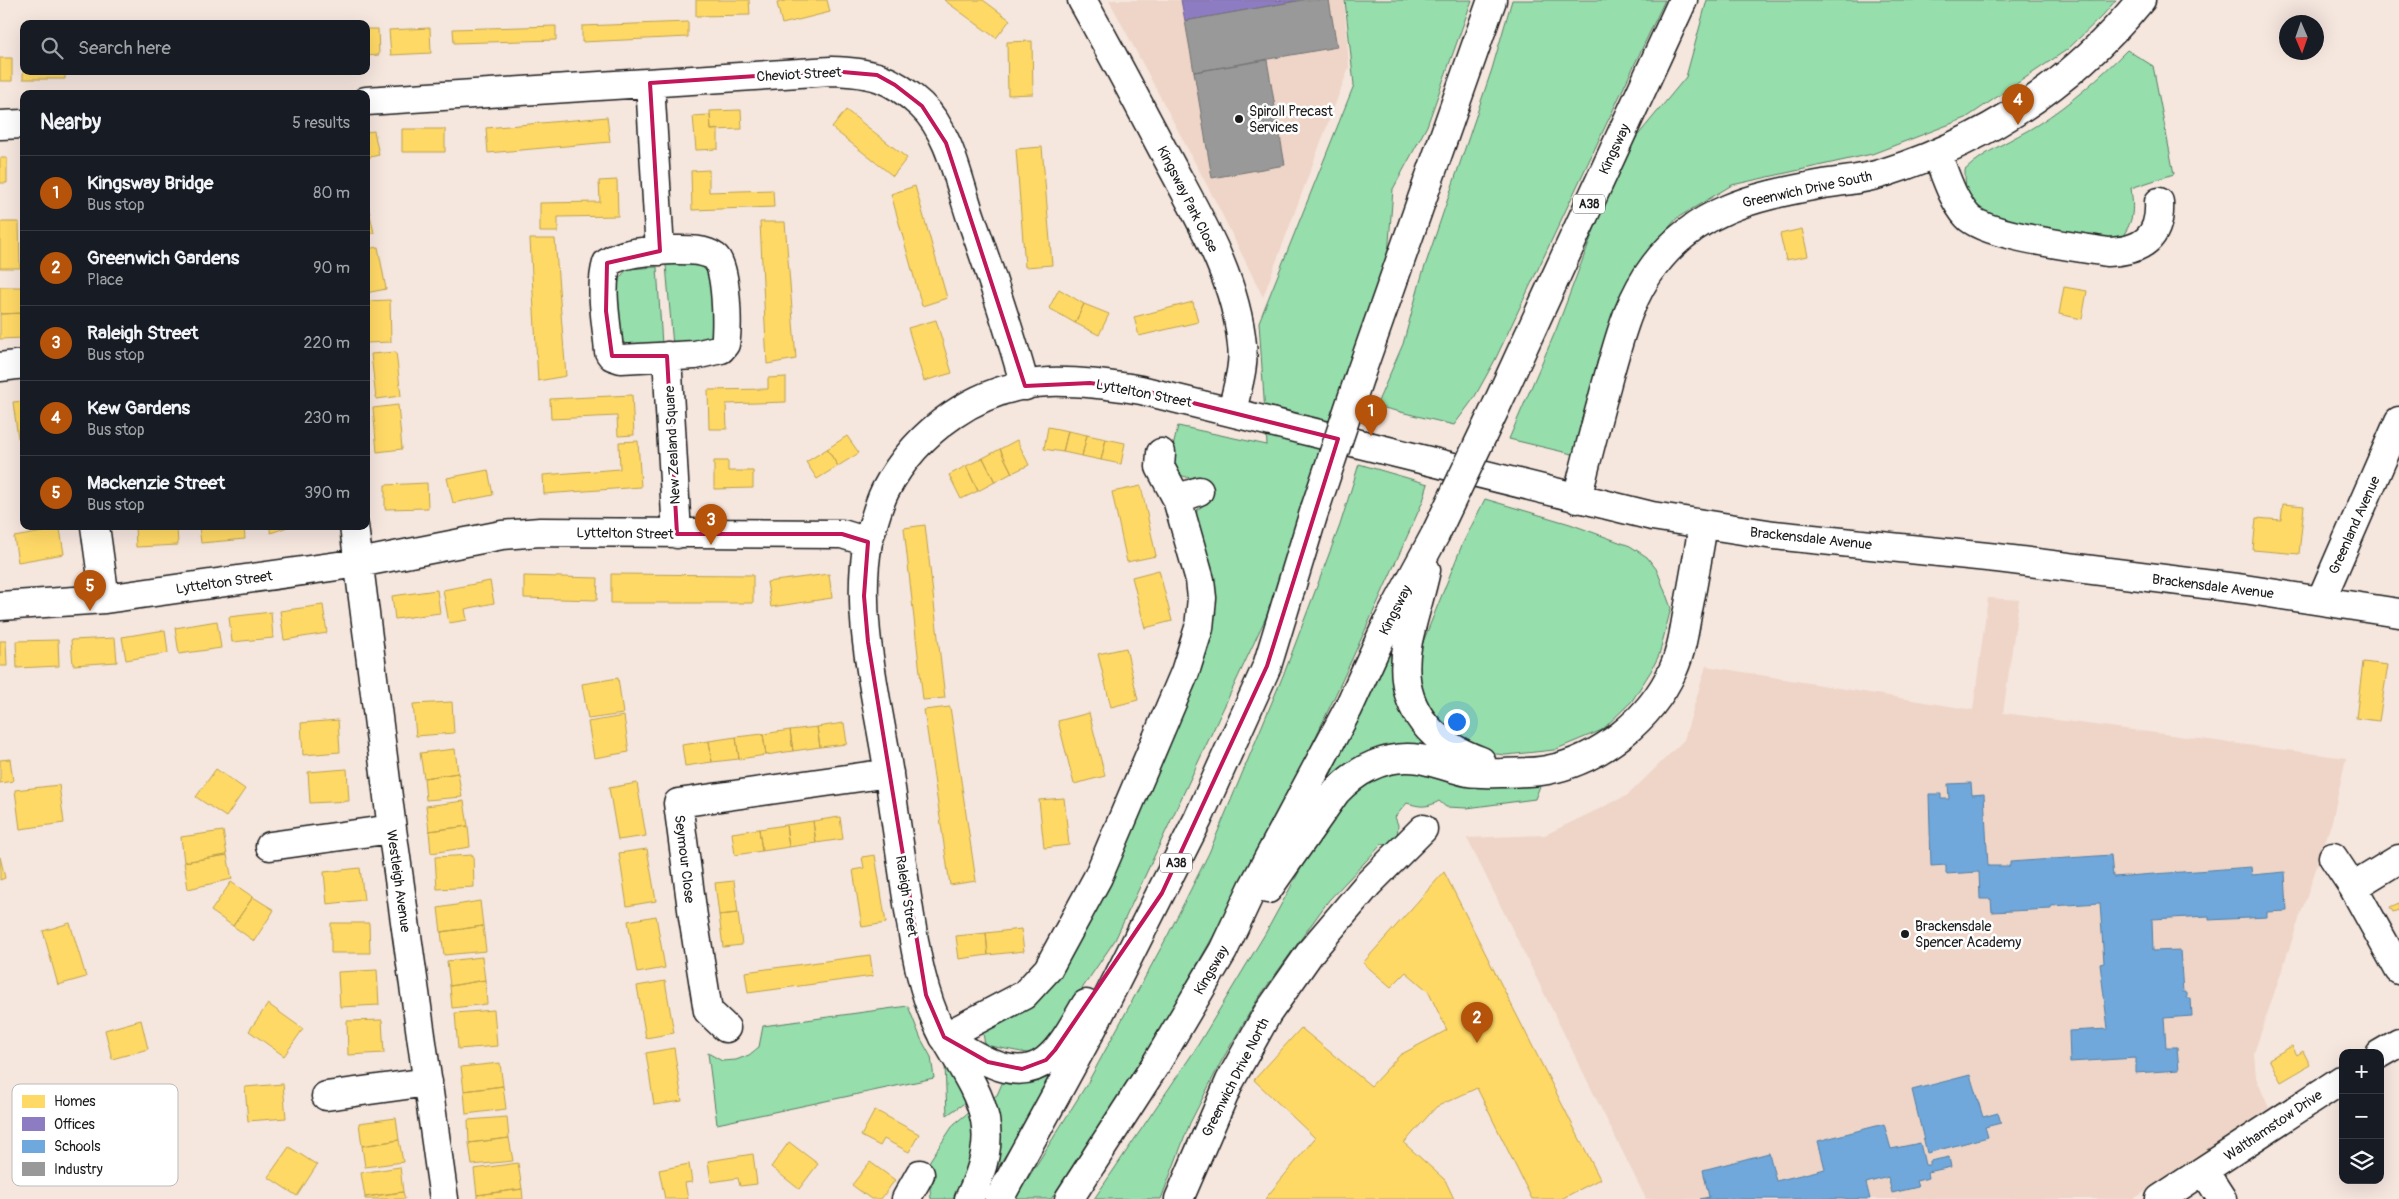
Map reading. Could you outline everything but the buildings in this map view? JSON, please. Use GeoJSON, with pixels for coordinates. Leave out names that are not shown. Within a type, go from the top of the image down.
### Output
{"type":"FeatureCollection","features":[{"type":"Feature","properties":{"kind":"main road","name":"Kingsway Park Close"},"geometry":{"type":"LineString","coordinates":[[1082,0],[1179,179],[1225,272],[1240,322],[1243,347],[1242,363],[1232,412]]}},
{"type":"Feature","properties":{"kind":"main road","name":"A38"},"geometry":{"type":"LineString","coordinates":[[999,1199],[1093,1027],[1162,893],[1198,819],[1267,666],[1315,509],[1360,375],[1492,0]]}},
{"type":"Feature","properties":{"kind":"main road","name":"Kingsway"},"geometry":{"type":"LineString","coordinates":[[1068,1199],[1156,1064],[1223,951],[1253,886],[1348,709],[1409,582],[1434,538],[1684,0]]}},
{"type":"Feature","properties":{"kind":"main road","name":"Greenwich Drive South"},"geometry":{"type":"LineString","coordinates":[[1577,498],[1627,313],[1653,267],[1668,250],[1716,213],[1744,201],[1881,174],[1937,154],[1984,131],[2022,110],[2101,46],[2141,0]]}},
{"type":"Feature","properties":{"kind":"main road","name":"Cheviot Street"},"geometry":{"type":"LineString","coordinates":[[370,101],[831,71],[877,75],[907,93],[922,106],[946,144],[1006,320],[1026,386]]}},
{"type":"Feature","properties":{"kind":"main road"},"geometry":{"type":"LineString","coordinates":[[650,83],[660,251]]}},
{"type":"Feature","properties":{"kind":"main road"},"geometry":{"type":"LineString","coordinates":[[0,125],[20,124]]}},
{"type":"Feature","properties":{"kind":"main road"},"geometry":{"type":"LineString","coordinates":[[1937,154],[1953,194],[1967,217],[1995,231],[2107,252],[2121,252],[2146,242],[2154,233],[2160,218],[2159,202]]}},
{"type":"Feature","properties":{"kind":"main road"},"geometry":{"type":"LineString","coordinates":[[684,250],[716,258],[723,272],[725,344],[721,349],[712,352],[667,356],[621,359],[612,356],[609,352],[604,274],[607,263],[621,257],[660,251],[684,250]]}},
{"type":"Feature","properties":{"kind":"main road","name":"New Zealand Square"},"geometry":{"type":"LineString","coordinates":[[667,356],[677,534]]}},
{"type":"Feature","properties":{"kind":"main road"},"geometry":{"type":"LineString","coordinates":[[0,367],[20,364]]}},
{"type":"Feature","properties":{"kind":"main road","name":"Lyttelton Street"},"geometry":{"type":"LineString","coordinates":[[0,606],[105,599],[359,563],[502,535],[540,532],[842,534],[868,542],[884,493],[902,462],[921,440],[941,422],[979,400],[1026,386],[1069,382],[1110,385],[1232,412]]}},
{"type":"Feature","properties":{"kind":"main road","name":"Brackensdale Avenue"},"geometry":{"type":"LineString","coordinates":[[1232,412],[1652,516],[1703,525],[2007,560],[2321,600],[2399,613]]}},
{"type":"Feature","properties":{"kind":"main road","name":"Greenland Avenue"},"geometry":{"type":"LineString","coordinates":[[2321,600],[2399,421]]}},
{"type":"Feature","properties":{"kind":"main road"},"geometry":{"type":"LineString","coordinates":[[944,1037],[1024,995],[1048,970],[1098,877],[1151,755],[1193,651],[1199,628],[1202,598],[1188,495],[1160,467],[1161,454]]}},
{"type":"Feature","properties":{"kind":"main road"},"geometry":{"type":"LineString","coordinates":[[1223,951],[1336,792],[1347,780],[1363,769],[1374,764],[1405,758],[1419,759],[1468,772],[1484,774],[1546,771],[1588,757],[1614,740],[1649,708],[1663,689],[1680,651],[1703,525]]}},
{"type":"Feature","properties":{"kind":"main road"},"geometry":{"type":"LineString","coordinates":[[96,530],[105,599]]}},
{"type":"Feature","properties":{"kind":"main road","name":"Westleigh Avenue"},"geometry":{"type":"LineString","coordinates":[[355,530],[392,829],[444,1199]]}},
{"type":"Feature","properties":{"kind":"main road"},"geometry":{"type":"LineString","coordinates":[[1434,538],[1407,652],[1406,677],[1410,696],[1423,721],[1437,738],[1459,753],[1502,772]]}},
{"type":"Feature","properties":{"kind":"main road","name":"Raleigh Street"},"geometry":{"type":"LineString","coordinates":[[868,542],[865,560],[864,596],[868,642],[918,959],[933,1016],[977,1093],[986,1122],[987,1137],[984,1165],[968,1199]]}},
{"type":"Feature","properties":{"kind":"main road","name":"Seymour Close"},"geometry":{"type":"LineString","coordinates":[[726,1028],[708,1011],[678,803],[888,773]]}},
{"type":"Feature","properties":{"kind":"main road"},"geometry":{"type":"LineString","coordinates":[[270,846],[392,829]]}},
{"type":"Feature","properties":{"kind":"main road","name":"Greenwich Drive North"},"geometry":{"type":"LineString","coordinates":[[1179,1199],[1230,1081],[1267,1014],[1312,950],[1369,883],[1423,829]]}},
{"type":"Feature","properties":{"kind":"main road"},"geometry":{"type":"LineString","coordinates":[[2333,857],[2353,887],[2399,970]]}},
{"type":"Feature","properties":{"kind":"main road"},"geometry":{"type":"LineString","coordinates":[[2353,887],[2399,859]]}},
{"type":"Feature","properties":{"kind":"main road"},"geometry":{"type":"LineString","coordinates":[[944,1037],[988,1062],[1010,1069],[1029,1068],[1046,1060],[1069,1032],[1121,948],[1162,893]]}},
{"type":"Feature","properties":{"kind":"main road"},"geometry":{"type":"LineString","coordinates":[[2384,1052],[2399,1043]]}},
{"type":"Feature","properties":{"kind":"main road"},"geometry":{"type":"LineString","coordinates":[[326,1096],[428,1082]]}},
{"type":"Feature","properties":{"kind":"main road","name":"Walthamstow Drive"},"geometry":{"type":"LineString","coordinates":[[2160,1199],[2339,1082]]}},
{"type":"Feature","properties":{"kind":"main road"},"geometry":{"type":"LineString","coordinates":[[2204,1171],[2222,1199]]}},
{"type":"Feature","properties":{"kind":"main road"},"geometry":{"type":"LineString","coordinates":[[906,1199],[920,1174]]}},
{"type":"Feature","properties":{"kind":"highlighted area"},"geometry":{"type":"Polygon","coordinates":[[[831,71],[877,75],[895,85],[922,106],[946,143],[1025,386],[1090,383],[1141,390],[1338,439],[1267,666],[1162,893],[1055,1050],[1046,1060],[1022,1069],[988,1062],[944,1037],[926,995],[868,642],[864,596],[868,542],[842,534],[677,534],[667,356],[612,356],[606,311],[607,263],[660,251],[650,83],[831,71]]]}},
{"type":"Feature","properties":{"kind":"shaded area"},"geometry":{"type":"Polygon","coordinates":[[[1109,0],[1344,0],[1349,67],[1263,297],[1217,204],[1109,0]]]}},
{"type":"Feature","properties":{"kind":"shaded area","name":"Brackensdale Spencer Academy"},"geometry":{"type":"Polygon","coordinates":[[[1988,598],[2019,600],[2003,713],[2346,758],[2332,821],[2254,1053],[2256,1078],[2269,1108],[2168,1178],[2133,1199],[1646,1199],[1467,838],[1545,835],[1628,795],[1684,740],[1706,666],[1973,710],[1988,598]]]}},
{"type":"Feature","properties":{"kind":"green space"},"geometry":{"type":"Polygon","coordinates":[[[1345,0],[1472,0],[1427,126],[1393,189],[1387,269],[1267,615],[1115,940],[1037,1055],[985,1045],[982,1027],[1051,986],[1138,815],[1216,613],[1195,526],[1197,510],[1208,502],[1201,478],[1184,476],[1168,467],[1178,426],[1267,445],[1259,322],[1354,85],[1345,0]]]}},
{"type":"Feature","properties":{"kind":"green space"},"geometry":{"type":"Polygon","coordinates":[[[1512,0],[1665,0],[1495,360],[1474,398],[1454,425],[1376,406],[1403,344],[1422,275],[1492,69],[1512,0]]]}},
{"type":"Feature","properties":{"kind":"green space"},"geometry":{"type":"Polygon","coordinates":[[[1707,0],[2116,0],[2068,49],[1966,118],[1872,154],[1732,185],[1677,218],[1646,254],[1614,319],[1581,423],[1576,447],[1572,454],[1509,439],[1556,330],[1601,211],[1634,140],[1686,77],[1707,0]]]}},
{"type":"Feature","properties":{"kind":"green space"},"geometry":{"type":"Polygon","coordinates":[[[2127,50],[2153,66],[2174,174],[2131,188],[2132,216],[2128,228],[2119,241],[2100,242],[1988,217],[1976,207],[1967,192],[1965,170],[1982,157],[2037,125],[2061,108],[2127,50]]]}},
{"type":"Feature","properties":{"kind":"green space"},"geometry":{"type":"Polygon","coordinates":[[[698,263],[711,276],[715,332],[702,345],[673,346],[666,265],[698,263]]]}},
{"type":"Feature","properties":{"kind":"green space"},"geometry":{"type":"Polygon","coordinates":[[[657,267],[662,345],[631,348],[621,340],[617,281],[627,269],[657,267]]]}},
{"type":"Feature","properties":{"kind":"green space"},"geometry":{"type":"Polygon","coordinates":[[[1359,464],[1428,484],[1423,501],[1324,718],[1283,804],[1212,938],[1135,1070],[1080,1156],[1051,1199],[1015,1199],[1087,1084],[1168,935],[1209,853],[1287,666],[1340,525],[1359,464]]]}},
{"type":"Feature","properties":{"kind":"green space"},"geometry":{"type":"Polygon","coordinates":[[[1485,499],[1570,524],[1630,546],[1647,557],[1657,570],[1671,608],[1659,655],[1632,701],[1602,730],[1554,750],[1506,755],[1487,753],[1447,735],[1418,691],[1419,652],[1462,545],[1485,499]]]}},
{"type":"Feature","properties":{"kind":"green space"},"geometry":{"type":"Polygon","coordinates":[[[1393,645],[1398,648],[1433,747],[1327,782],[1393,645]]]}},
{"type":"Feature","properties":{"kind":"green space"},"geometry":{"type":"Polygon","coordinates":[[[1393,766],[1484,784],[1521,787],[1540,786],[1535,799],[1467,808],[1446,807],[1439,801],[1423,806],[1407,803],[1395,817],[1398,825],[1397,840],[1389,846],[1382,844],[1329,900],[1257,1000],[1221,1062],[1190,1123],[1161,1199],[1094,1199],[1195,1050],[1265,934],[1329,817],[1347,790],[1393,766]]]}},
{"type":"Feature","properties":{"kind":"green space"},"geometry":{"type":"Polygon","coordinates":[[[908,1006],[921,1039],[931,1057],[934,1078],[717,1124],[708,1053],[722,1061],[736,1060],[749,1055],[759,1047],[763,1026],[908,1006]]]}},
{"type":"Feature","properties":{"kind":"green space"},"geometry":{"type":"Polygon","coordinates":[[[945,1064],[969,1100],[947,1115],[945,1064]]]}},
{"type":"Feature","properties":{"kind":"green space"},"geometry":{"type":"Polygon","coordinates":[[[1058,1068],[991,1179],[989,1100],[997,1095],[1004,1079],[1058,1068]]]}},
{"type":"Feature","properties":{"kind":"green space"},"geometry":{"type":"Polygon","coordinates":[[[974,1108],[978,1133],[959,1199],[931,1199],[930,1189],[935,1177],[925,1168],[954,1124],[974,1108]]]}},
{"type":"Feature","properties":{"kind":"place","name":"Spiroll Precast Services"},"geometry":{"type":"Point","coordinates":[1239,119]}},
{"type":"Feature","properties":{"kind":"place","name":"Kew Gardens"},"geometry":{"type":"Point","coordinates":[2018,125]}},
{"type":"Feature","properties":{"kind":"place","name":"Kingsway Bridge"},"geometry":{"type":"Point","coordinates":[1371,436]}},
{"type":"Feature","properties":{"kind":"place","name":"Raleigh Street"},"geometry":{"type":"Point","coordinates":[711,545]}},
{"type":"Feature","properties":{"kind":"place","name":"Mackenzie Street"},"geometry":{"type":"Point","coordinates":[90,611]}},
{"type":"Feature","properties":{"kind":"place","name":"Brackensdale Spencer Academy"},"geometry":{"type":"Point","coordinates":[1905,934]}},
{"type":"Feature","properties":{"kind":"place","name":"Greenwich Gardens"},"geometry":{"type":"Point","coordinates":[1477,1043]}}]}
